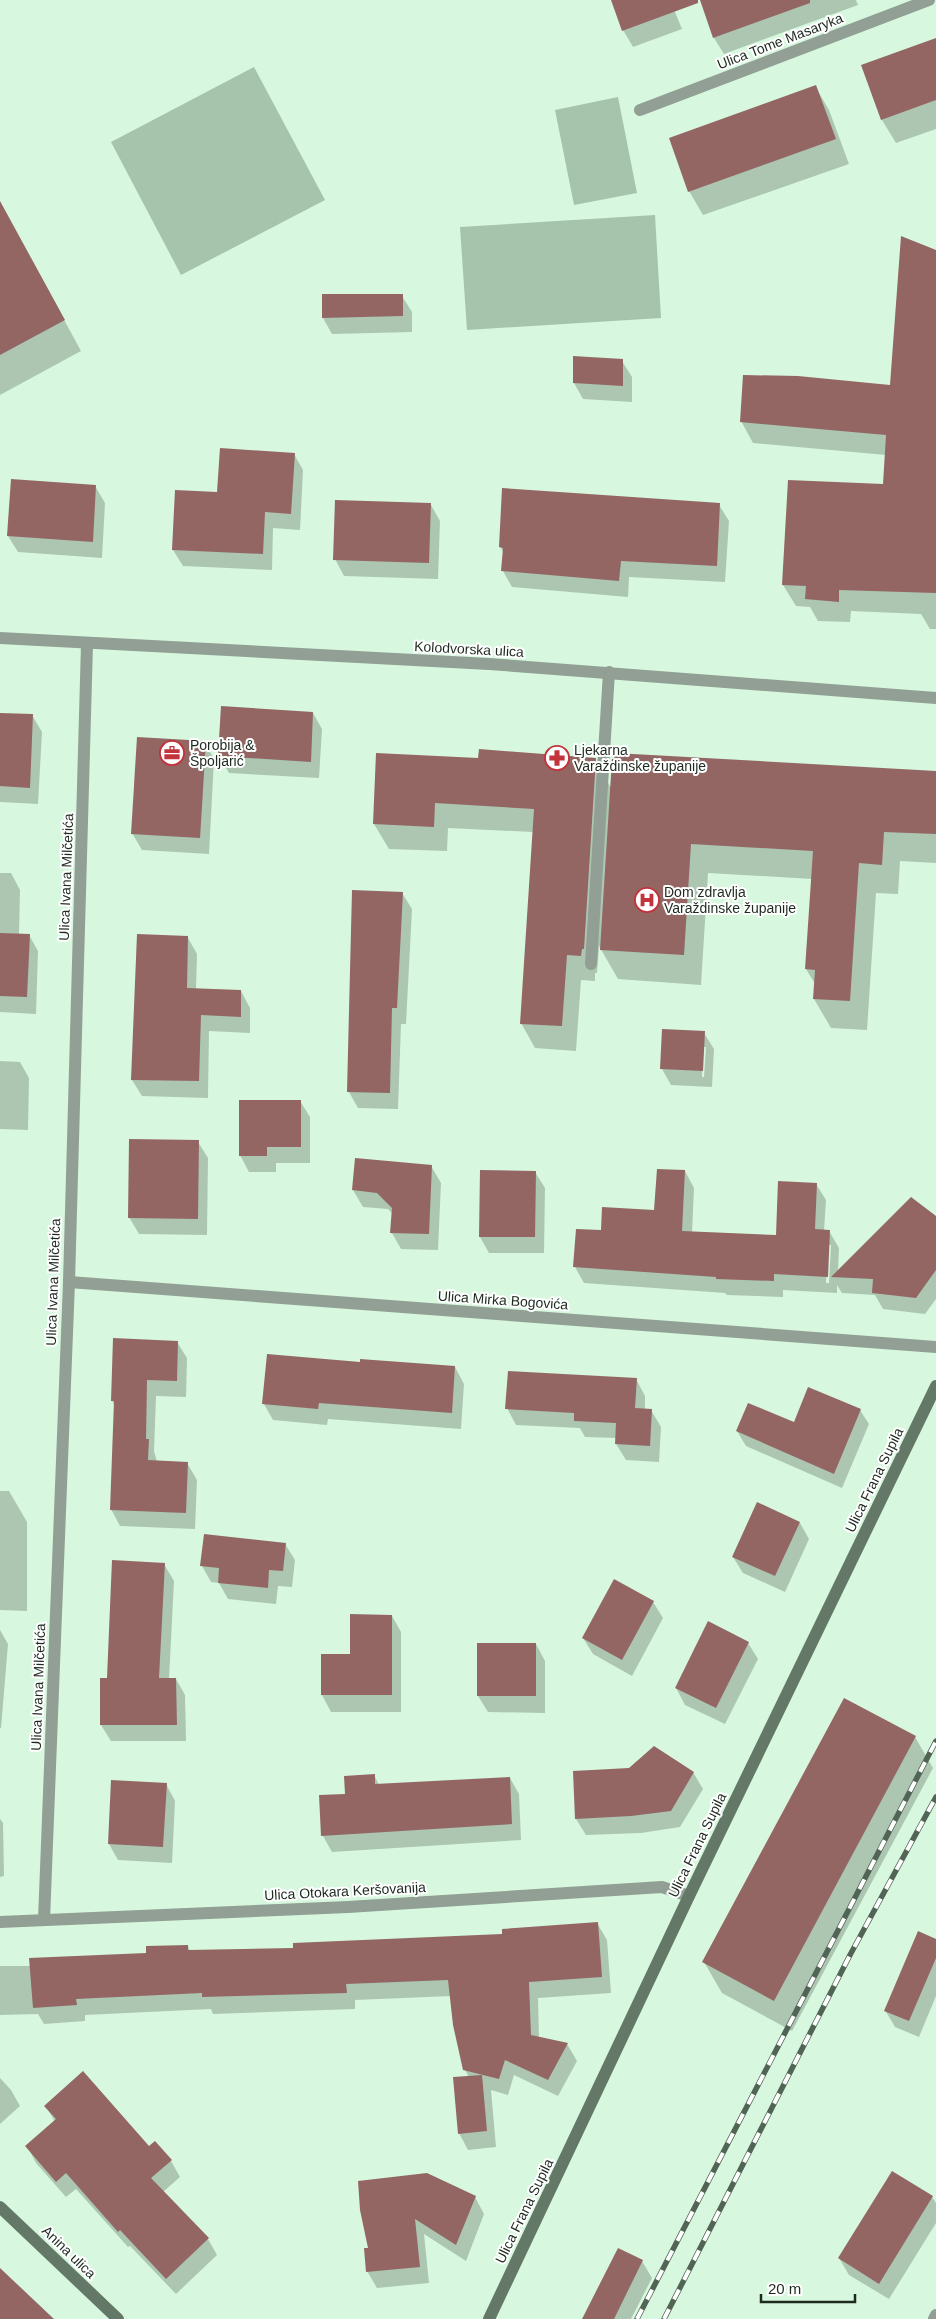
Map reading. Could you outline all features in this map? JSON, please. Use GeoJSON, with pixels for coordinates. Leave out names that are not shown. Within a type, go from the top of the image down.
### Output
{"type":"FeatureCollection","features":[{"type":"Feature","properties":{"kind":"main road","name":"Ulica Frana Supila"},"geometry":{"type":"LineString","coordinates":[[489,2319],[689,1896],[936,1386]]}},
{"type":"Feature","properties":{"kind":"main road","name":"Anina ulica"},"geometry":{"type":"LineString","coordinates":[[0,2207],[118,2319]]}},
{"type":"Feature","properties":{"kind":"street","name":"Ulica Tome Masaryka"},"geometry":{"type":"LineString","coordinates":[[640,110],[929,0]]}},
{"type":"Feature","properties":{"kind":"street","name":"Kolodvorska ulica"},"geometry":{"type":"LineString","coordinates":[[0,638],[490,664],[936,698]]}},
{"type":"Feature","properties":{"kind":"street","name":"Ulica Ivana Milčetića"},"geometry":{"type":"LineString","coordinates":[[44,1920],[69,1282],[88,644]]}},
{"type":"Feature","properties":{"kind":"street"},"geometry":{"type":"LineString","coordinates":[[591,964],[609,672]]}},
{"type":"Feature","properties":{"kind":"street","name":"Ulica Mirka Bogovića"},"geometry":{"type":"LineString","coordinates":[[69,1282],[936,1347]]}},
{"type":"Feature","properties":{"kind":"street","name":"Ulica Otokara Keršovanija"},"geometry":{"type":"LineString","coordinates":[[0,1922],[348,1907],[662,1887],[689,1896]]}},
{"type":"Feature","properties":{"kind":"street"},"geometry":{"type":"LineString","coordinates":[[934,2319],[936,2315]]}},
{"type":"Feature","properties":{"kind":"green space"},"geometry":{"type":"Polygon","coordinates":[[[254,67],[325,200],[181,275],[111,142],[254,67]]]}},
{"type":"Feature","properties":{"kind":"green space"},"geometry":{"type":"Polygon","coordinates":[[[618,97],[637,193],[574,205],[555,110],[618,97]]]}},
{"type":"Feature","properties":{"kind":"green space"},"geometry":{"type":"Polygon","coordinates":[[[655,215],[661,318],[467,330],[460,227],[655,215]]]}},
{"type":"Feature","properties":{"kind":"building"},"geometry":{"type":"Polygon","coordinates":[[[611,0],[698,0],[698,3],[622,31],[611,0]]]}},
{"type":"Feature","properties":{"kind":"building"},"geometry":{"type":"Polygon","coordinates":[[[700,0],[810,0],[810,3],[713,38],[700,0]]]}},
{"type":"Feature","properties":{"kind":"building"},"geometry":{"type":"Polygon","coordinates":[[[936,38],[936,100],[881,120],[861,65],[936,38]]]}},
{"type":"Feature","properties":{"kind":"building"},"geometry":{"type":"Polygon","coordinates":[[[816,85],[836,139],[688,192],[669,138],[816,85]]]}},
{"type":"Feature","properties":{"kind":"building"},"geometry":{"type":"Polygon","coordinates":[[[0,201],[65,320],[0,355],[0,201]]]}},
{"type":"Feature","properties":{"kind":"building"},"geometry":{"type":"Polygon","coordinates":[[[901,236],[936,250],[936,593],[839,590],[839,602],[805,599],[806,586],[782,585],[788,480],[883,484],[886,435],[740,422],[743,375],[798,376],[890,385],[901,236]]]}},
{"type":"Feature","properties":{"kind":"building"},"geometry":{"type":"Polygon","coordinates":[[[322,294],[403,294],[403,316],[322,318],[322,294]]]}},
{"type":"Feature","properties":{"kind":"building"},"geometry":{"type":"Polygon","coordinates":[[[573,356],[623,359],[623,386],[573,383],[573,356]]]}},
{"type":"Feature","properties":{"kind":"building"},"geometry":{"type":"Polygon","coordinates":[[[220,448],[295,453],[291,514],[265,512],[263,554],[172,550],[175,490],[217,492],[220,448]]]}},
{"type":"Feature","properties":{"kind":"building"},"geometry":{"type":"Polygon","coordinates":[[[11,479],[96,485],[93,542],[7,536],[11,479]]]}},
{"type":"Feature","properties":{"kind":"building"},"geometry":{"type":"Polygon","coordinates":[[[502,488],[720,503],[717,566],[621,561],[619,581],[501,571],[503,548],[499,547],[502,488]]]}},
{"type":"Feature","properties":{"kind":"building"},"geometry":{"type":"Polygon","coordinates":[[[335,500],[431,503],[429,563],[333,560],[335,500]]]}},
{"type":"Feature","properties":{"kind":"building"},"geometry":{"type":"Polygon","coordinates":[[[221,706],[313,712],[311,762],[218,756],[221,706]]]}},
{"type":"Feature","properties":{"kind":"building"},"geometry":{"type":"Polygon","coordinates":[[[0,713],[33,714],[30,788],[0,786],[0,713]]]}},
{"type":"Feature","properties":{"kind":"building"},"geometry":{"type":"Polygon","coordinates":[[[137,737],[206,741],[200,838],[131,834],[137,737]]]}},
{"type":"Feature","properties":{"kind":"building"},"geometry":{"type":"Polygon","coordinates":[[[479,749],[596,758],[584,949],[582,949],[581,956],[567,955],[562,1026],[520,1024],[534,809],[435,803],[434,827],[373,824],[376,753],[478,758],[479,749]]]}},
{"type":"Feature","properties":{"kind":"building","name":"Dom zdravlja Varaždinske županije"},"geometry":{"type":"Polygon","coordinates":[[[615,753],[936,771],[936,834],[884,832],[882,865],[859,863],[850,1001],[813,999],[815,970],[805,969],[813,851],[691,844],[684,955],[600,950],[612,759],[614,759],[615,753]]]}},
{"type":"Feature","properties":{"kind":"building"},"geometry":{"type":"Polygon","coordinates":[[[352,890],[403,892],[397,1008],[392,1008],[390,1093],[347,1092],[352,890]]]}},
{"type":"Feature","properties":{"kind":"building"},"geometry":{"type":"Polygon","coordinates":[[[0,933],[30,934],[27,997],[0,996],[0,933]]]}},
{"type":"Feature","properties":{"kind":"building"},"geometry":{"type":"Polygon","coordinates":[[[137,934],[188,936],[187,988],[241,990],[241,1017],[201,1015],[199,1081],[131,1080],[137,934]]]}},
{"type":"Feature","properties":{"kind":"building"},"geometry":{"type":"Polygon","coordinates":[[[662,1029],[705,1031],[703,1071],[660,1069],[662,1029]]]}},
{"type":"Feature","properties":{"kind":"building"},"geometry":{"type":"Polygon","coordinates":[[[239,1100],[301,1100],[301,1147],[267,1147],[267,1156],[239,1156],[239,1100]]]}},
{"type":"Feature","properties":{"kind":"building"},"geometry":{"type":"Polygon","coordinates":[[[129,1139],[199,1140],[198,1219],[128,1218],[129,1139]]]}},
{"type":"Feature","properties":{"kind":"building"},"geometry":{"type":"Polygon","coordinates":[[[355,1158],[432,1165],[429,1234],[390,1233],[392,1208],[377,1193],[352,1190],[355,1158]]]}},
{"type":"Feature","properties":{"kind":"building"},"geometry":{"type":"Polygon","coordinates":[[[657,1169],[685,1170],[682,1231],[776,1235],[778,1181],[817,1183],[815,1229],[830,1230],[828,1277],[774,1274],[774,1281],[716,1279],[716,1277],[573,1267],[576,1229],[601,1230],[602,1207],[654,1210],[657,1169]]]}},
{"type":"Feature","properties":{"kind":"building"},"geometry":{"type":"Polygon","coordinates":[[[480,1170],[536,1171],[535,1237],[479,1237],[480,1170]]]}},
{"type":"Feature","properties":{"kind":"building"},"geometry":{"type":"Polygon","coordinates":[[[911,1197],[936,1216],[936,1270],[916,1298],[872,1293],[873,1279],[831,1277],[911,1197]]]}},
{"type":"Feature","properties":{"kind":"building"},"geometry":{"type":"Polygon","coordinates":[[[113,1338],[178,1341],[177,1381],[147,1380],[146,1439],[149,1439],[148,1460],[188,1462],[186,1513],[110,1510],[114,1401],[111,1401],[113,1338]]]}},
{"type":"Feature","properties":{"kind":"building"},"geometry":{"type":"Polygon","coordinates":[[[267,1354],[360,1362],[360,1359],[455,1366],[452,1413],[319,1403],[318,1409],[262,1404],[267,1354]]]}},
{"type":"Feature","properties":{"kind":"building"},"geometry":{"type":"Polygon","coordinates":[[[508,1371],[637,1378],[635,1408],[652,1409],[650,1446],[615,1444],[616,1423],[574,1421],[574,1413],[505,1409],[508,1371]]]}},
{"type":"Feature","properties":{"kind":"building"},"geometry":{"type":"Polygon","coordinates":[[[808,1387],[861,1409],[834,1474],[736,1431],[748,1403],[794,1422],[808,1387]]]}},
{"type":"Feature","properties":{"kind":"building"},"geometry":{"type":"Polygon","coordinates":[[[757,1502],[800,1522],[775,1576],[732,1557],[757,1502]]]}},
{"type":"Feature","properties":{"kind":"building"},"geometry":{"type":"Polygon","coordinates":[[[204,1534],[286,1543],[283,1571],[269,1570],[268,1588],[218,1583],[219,1568],[200,1566],[204,1534]]]}},
{"type":"Feature","properties":{"kind":"building"},"geometry":{"type":"Polygon","coordinates":[[[112,1560],[165,1563],[159,1678],[176,1678],[177,1725],[100,1725],[100,1678],[107,1678],[112,1560]]]}},
{"type":"Feature","properties":{"kind":"building"},"geometry":{"type":"Polygon","coordinates":[[[614,1579],[654,1601],[622,1660],[582,1638],[614,1579]]]}},
{"type":"Feature","properties":{"kind":"building"},"geometry":{"type":"Polygon","coordinates":[[[350,1614],[392,1615],[392,1695],[321,1695],[321,1654],[350,1654],[350,1614]]]}},
{"type":"Feature","properties":{"kind":"building"},"geometry":{"type":"Polygon","coordinates":[[[708,1621],[749,1642],[716,1708],[675,1688],[708,1621]]]}},
{"type":"Feature","properties":{"kind":"building"},"geometry":{"type":"Polygon","coordinates":[[[477,1643],[536,1643],[536,1696],[477,1696],[477,1643]]]}},
{"type":"Feature","properties":{"kind":"building"},"geometry":{"type":"Polygon","coordinates":[[[844,1698],[916,1736],[774,2001],[702,1962],[844,1698]]]}},
{"type":"Feature","properties":{"kind":"building"},"geometry":{"type":"Polygon","coordinates":[[[654,1746],[694,1772],[671,1811],[631,1816],[575,1819],[573,1771],[629,1768],[654,1746]]]}},
{"type":"Feature","properties":{"kind":"building"},"geometry":{"type":"Polygon","coordinates":[[[375,1774],[375,1784],[510,1777],[512,1824],[321,1836],[319,1795],[345,1794],[344,1776],[375,1774]]]}},
{"type":"Feature","properties":{"kind":"building"},"geometry":{"type":"Polygon","coordinates":[[[111,1780],[167,1783],[163,1847],[108,1844],[111,1780]]]}},
{"type":"Feature","properties":{"kind":"building"},"geometry":{"type":"Polygon","coordinates":[[[598,1922],[602,1977],[529,1982],[531,2035],[568,2043],[548,2080],[505,2060],[499,2079],[463,2070],[453,2025],[448,1980],[346,1984],[347,1993],[202,1997],[202,1993],[76,1999],[77,2005],[33,2008],[29,1958],[146,1953],[146,1946],[188,1945],[188,1950],[293,1948],[293,1943],[502,1934],[502,1929],[598,1922]]]}},
{"type":"Feature","properties":{"kind":"building"},"geometry":{"type":"Polygon","coordinates":[[[918,1931],[936,1939],[936,1958],[909,2021],[884,2011],[918,1931]]]}},
{"type":"Feature","properties":{"kind":"building"},"geometry":{"type":"Polygon","coordinates":[[[83,2071],[149,2146],[155,2141],[172,2160],[151,2178],[209,2238],[166,2279],[120,2230],[118,2232],[66,2173],[56,2182],[25,2146],[56,2119],[44,2106],[83,2071]]]}},
{"type":"Feature","properties":{"kind":"building"},"geometry":{"type":"Polygon","coordinates":[[[482,2075],[487,2131],[458,2134],[453,2077],[482,2075]]]}},
{"type":"Feature","properties":{"kind":"building"},"geometry":{"type":"Polygon","coordinates":[[[892,2171],[933,2196],[879,2284],[838,2258],[892,2171]]]}},
{"type":"Feature","properties":{"kind":"building"},"geometry":{"type":"Polygon","coordinates":[[[427,2173],[476,2196],[456,2245],[415,2219],[420,2267],[366,2272],[364,2248],[368,2248],[360,2210],[358,2181],[427,2173]]]}},
{"type":"Feature","properties":{"kind":"building"},"geometry":{"type":"Polygon","coordinates":[[[618,2248],[643,2260],[614,2319],[582,2319],[618,2248]]]}},
{"type":"Feature","properties":{"kind":"building"},"geometry":{"type":"Polygon","coordinates":[[[0,2268],[54,2319],[0,2319],[0,2268]]]}},
{"type":"Feature","properties":{"kind":"railway"},"geometry":{"type":"LineString","coordinates":[[637,2319],[936,1741]]}},
{"type":"Feature","properties":{"kind":"railway"},"geometry":{"type":"LineString","coordinates":[[664,2319],[850,1955],[936,1797]]}},
{"type":"Feature","properties":{"kind":"place","name":"Porobija & Špoljarić"},"geometry":{"type":"Point","coordinates":[172,753]}},
{"type":"Feature","properties":{"kind":"place","name":"Ljekarna Varaždinske županije"},"geometry":{"type":"Point","coordinates":[557,758]}},
{"type":"Feature","properties":{"kind":"place","name":"Dom zdravlja Varaždinske županije"},"geometry":{"type":"Point","coordinates":[647,900]}}]}
